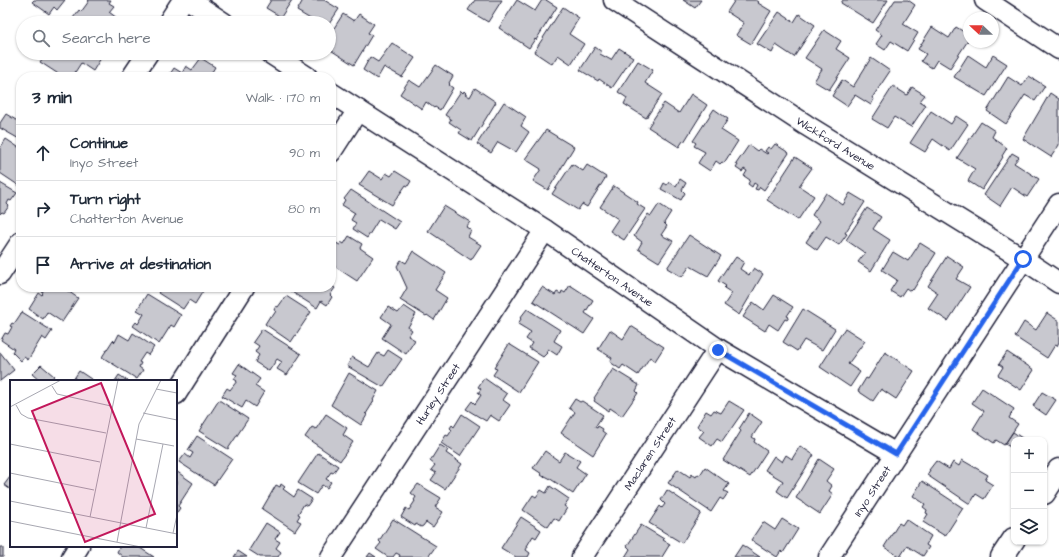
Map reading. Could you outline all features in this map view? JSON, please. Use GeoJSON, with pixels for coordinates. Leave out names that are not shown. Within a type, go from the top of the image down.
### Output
{"type":"FeatureCollection","features":[{"type":"Feature","properties":{"kind":"main road"},"geometry":{"type":"LineString","coordinates":[[1047,488],[1059,470]]}},
{"type":"Feature","properties":{"kind":"main road"},"geometry":{"type":"LineString","coordinates":[[1002,557],[1011,544]]}},
{"type":"Feature","properties":{"kind":"street"},"geometry":{"type":"LineString","coordinates":[[173,16],[183,0]]}},
{"type":"Feature","properties":{"kind":"street"},"geometry":{"type":"LineString","coordinates":[[189,0],[213,16]]}},
{"type":"Feature","properties":{"kind":"street","name":"Wickford Avenue"},"geometry":{"type":"LineString","coordinates":[[614,0],[806,125],[1023,259],[1059,283]]}},
{"type":"Feature","properties":{"kind":"street"},"geometry":{"type":"LineString","coordinates":[[985,0],[1059,49]]}},
{"type":"Feature","properties":{"kind":"street"},"geometry":{"type":"LineString","coordinates":[[135,72],[143,60]]}},
{"type":"Feature","properties":{"kind":"street"},"geometry":{"type":"LineString","coordinates":[[281,60],[299,72]]}},
{"type":"Feature","properties":{"kind":"street","name":"Chatterton Avenue"},"geometry":{"type":"LineString","coordinates":[[336,96],[544,230],[718,350],[896,454]]}},
{"type":"Feature","properties":{"kind":"street"},"geometry":{"type":"LineString","coordinates":[[336,144],[358,110]]}},
{"type":"Feature","properties":{"kind":"street","name":"Inyo Street"},"geometry":{"type":"LineString","coordinates":[[830,557],[1059,204]]}},
{"type":"Feature","properties":{"kind":"street","name":"Hurley Street"},"geometry":{"type":"LineString","coordinates":[[331,557],[544,230]]}},
{"type":"Feature","properties":{"kind":"street"},"geometry":{"type":"LineString","coordinates":[[0,274],[16,250]]}},
{"type":"Feature","properties":{"kind":"street"},"geometry":{"type":"LineString","coordinates":[[177,392],[241,292]]}},
{"type":"Feature","properties":{"kind":"street","name":"Maclaren Street"},"geometry":{"type":"LineString","coordinates":[[582,557],[718,350]]}},
{"type":"Feature","properties":{"kind":"street"},"geometry":{"type":"LineString","coordinates":[[72,557],[77,547]]}},
{"type":"Feature","properties":{"kind":"building"},"geometry":{"type":"Polygon","coordinates":[[[34,0],[65,0],[57,10],[54,7],[49,14],[32,2],[34,0]]]}},
{"type":"Feature","properties":{"kind":"building"},"geometry":{"type":"Polygon","coordinates":[[[88,0],[111,0],[109,3],[114,6],[109,12],[114,16],[74,16],[79,10],[81,12],[89,1],[88,0]]]}},
{"type":"Feature","properties":{"kind":"building"},"geometry":{"type":"Polygon","coordinates":[[[271,0],[292,0],[282,16],[266,8],[271,0]]]}},
{"type":"Feature","properties":{"kind":"building"},"geometry":{"type":"Polygon","coordinates":[[[303,0],[324,0],[339,9],[334,16],[305,16],[297,11],[303,0]]]}},
{"type":"Feature","properties":{"kind":"building"},"geometry":{"type":"Polygon","coordinates":[[[475,0],[502,0],[488,22],[468,10],[475,0]]]}},
{"type":"Feature","properties":{"kind":"building"},"geometry":{"type":"Polygon","coordinates":[[[517,0],[535,11],[542,0],[546,0],[557,7],[536,40],[535,39],[529,48],[499,28],[517,0]]]}},
{"type":"Feature","properties":{"kind":"building"},"geometry":{"type":"Polygon","coordinates":[[[683,0],[701,0],[695,8],[683,0]]]}},
{"type":"Feature","properties":{"kind":"building"},"geometry":{"type":"Polygon","coordinates":[[[735,0],[756,0],[759,2],[758,3],[771,11],[751,44],[736,35],[744,23],[727,12],[735,0]]]}},
{"type":"Feature","properties":{"kind":"building"},"geometry":{"type":"Polygon","coordinates":[[[843,0],[888,0],[873,23],[841,3],[843,0]]]}},
{"type":"Feature","properties":{"kind":"building"},"geometry":{"type":"Polygon","coordinates":[[[895,0],[908,0],[915,5],[903,24],[918,33],[907,51],[891,41],[885,50],[876,44],[882,35],[875,30],[895,0]]]}},
{"type":"Feature","properties":{"kind":"building"},"geometry":{"type":"Polygon","coordinates":[[[563,7],[579,18],[569,34],[584,44],[571,64],[558,55],[552,64],[534,52],[563,7]]]}},
{"type":"Feature","properties":{"kind":"building"},"geometry":{"type":"Polygon","coordinates":[[[779,12],[794,22],[799,14],[815,25],[794,57],[776,45],[772,53],[757,44],[779,12]]]}},
{"type":"Feature","properties":{"kind":"building"},"geometry":{"type":"Polygon","coordinates":[[[343,14],[354,21],[359,14],[374,24],[368,33],[372,35],[354,65],[336,53],[336,25],[343,14]]]}},
{"type":"Feature","properties":{"kind":"building"},"geometry":{"type":"Polygon","coordinates":[[[932,27],[949,38],[956,27],[963,31],[963,48],[950,68],[937,60],[932,68],[921,61],[926,54],[918,49],[932,27]]]}},
{"type":"Feature","properties":{"kind":"building"},"geometry":{"type":"Polygon","coordinates":[[[824,30],[841,41],[836,49],[850,58],[829,90],[814,81],[822,69],[805,58],[824,30]]]}},
{"type":"Feature","properties":{"kind":"building"},"geometry":{"type":"Polygon","coordinates":[[[392,43],[415,58],[402,77],[384,67],[377,79],[363,70],[370,57],[378,62],[392,43]]]}},
{"type":"Feature","properties":{"kind":"building"},"geometry":{"type":"Polygon","coordinates":[[[595,47],[602,52],[600,54],[611,60],[619,48],[633,57],[612,88],[599,79],[598,81],[580,70],[595,47]]]}},
{"type":"Feature","properties":{"kind":"building"},"geometry":{"type":"Polygon","coordinates":[[[968,55],[986,67],[993,55],[1007,64],[986,96],[954,77],[968,55]]]}},
{"type":"Feature","properties":{"kind":"building"},"geometry":{"type":"Polygon","coordinates":[[[871,58],[890,71],[872,98],[874,99],[871,105],[855,95],[847,106],[832,96],[842,80],[853,87],[871,58]]]}},
{"type":"Feature","properties":{"kind":"building"},"geometry":{"type":"Polygon","coordinates":[[[41,60],[100,60],[93,71],[81,63],[75,72],[55,72],[40,62],[41,60]]]}},
{"type":"Feature","properties":{"kind":"building"},"geometry":{"type":"Polygon","coordinates":[[[200,60],[204,60],[215,67],[212,72],[183,72],[186,66],[192,70],[200,60]]]}},
{"type":"Feature","properties":{"kind":"building"},"geometry":{"type":"Polygon","coordinates":[[[638,61],[653,70],[645,83],[662,94],[646,118],[624,104],[627,98],[618,92],[638,61]]]}},
{"type":"Feature","properties":{"kind":"building"},"geometry":{"type":"Polygon","coordinates":[[[436,65],[453,76],[449,85],[453,88],[440,110],[435,107],[434,108],[426,102],[422,109],[400,94],[409,80],[420,87],[436,65]]]}},
{"type":"Feature","properties":{"kind":"building"},"geometry":{"type":"Polygon","coordinates":[[[174,68],[180,72],[171,72],[174,68]]]}},
{"type":"Feature","properties":{"kind":"building"},"geometry":{"type":"Polygon","coordinates":[[[1029,76],[1045,86],[1035,101],[1025,95],[1006,124],[987,111],[1008,77],[1022,86],[1029,76]]]}},
{"type":"Feature","properties":{"kind":"building"},"geometry":{"type":"Polygon","coordinates":[[[893,86],[907,95],[912,87],[925,95],[920,101],[926,105],[911,127],[894,117],[887,128],[872,119],[893,86]]]}},
{"type":"Feature","properties":{"kind":"building"},"geometry":{"type":"Polygon","coordinates":[[[475,88],[496,102],[472,141],[459,133],[461,130],[449,122],[451,119],[445,115],[461,91],[463,93],[464,91],[466,93],[465,94],[470,97],[475,88]]]}},
{"type":"Feature","properties":{"kind":"building"},"geometry":{"type":"Polygon","coordinates":[[[1050,93],[1059,99],[1059,145],[1051,157],[1023,139],[1050,93]]]}},
{"type":"Feature","properties":{"kind":"building"},"geometry":{"type":"Polygon","coordinates":[[[691,94],[707,105],[684,142],[683,141],[679,147],[648,127],[664,103],[679,113],[691,94]]]}},
{"type":"Feature","properties":{"kind":"building"},"geometry":{"type":"Polygon","coordinates":[[[504,102],[526,117],[521,126],[529,132],[516,152],[498,142],[491,153],[477,144],[504,102]]]}},
{"type":"Feature","properties":{"kind":"building"},"geometry":{"type":"Polygon","coordinates":[[[714,109],[728,119],[721,130],[738,141],[724,163],[722,162],[720,164],[716,161],[710,171],[698,163],[705,152],[694,146],[696,143],[693,141],[714,109]]]}},
{"type":"Feature","properties":{"kind":"building"},"geometry":{"type":"Polygon","coordinates":[[[931,111],[951,124],[956,116],[968,124],[950,151],[933,139],[925,152],[910,143],[931,111]]]}},
{"type":"Feature","properties":{"kind":"building"},"geometry":{"type":"Polygon","coordinates":[[[6,114],[16,120],[16,137],[0,128],[0,123],[6,114]]]}},
{"type":"Feature","properties":{"kind":"building"},"geometry":{"type":"Polygon","coordinates":[[[981,122],[995,131],[992,137],[1007,148],[982,190],[968,181],[975,169],[957,158],[981,122]]]}},
{"type":"Feature","properties":{"kind":"building"},"geometry":{"type":"Polygon","coordinates":[[[546,130],[574,147],[548,190],[533,181],[541,169],[525,159],[546,130]]]}},
{"type":"Feature","properties":{"kind":"building"},"geometry":{"type":"Polygon","coordinates":[[[6,139],[16,146],[16,184],[0,173],[0,148],[6,139]]]}},
{"type":"Feature","properties":{"kind":"building"},"geometry":{"type":"Polygon","coordinates":[[[775,144],[789,153],[764,190],[760,187],[758,190],[755,189],[757,185],[754,183],[752,187],[748,184],[750,180],[744,176],[747,171],[744,169],[742,172],[736,168],[738,165],[736,164],[749,145],[757,151],[759,149],[767,154],[768,153],[765,151],[768,147],[771,149],[775,144]]]}},
{"type":"Feature","properties":{"kind":"building"},"geometry":{"type":"Polygon","coordinates":[[[1012,153],[1019,157],[1014,163],[1039,179],[1027,197],[1012,187],[1000,206],[984,195],[1012,153]]]}},
{"type":"Feature","properties":{"kind":"building"},"geometry":{"type":"Polygon","coordinates":[[[795,157],[812,168],[799,186],[814,196],[798,220],[767,200],[795,157]]]}},
{"type":"Feature","properties":{"kind":"building"},"geometry":{"type":"Polygon","coordinates":[[[572,164],[583,171],[587,165],[606,177],[587,207],[582,204],[578,210],[552,194],[572,164]]]}},
{"type":"Feature","properties":{"kind":"building"},"geometry":{"type":"Polygon","coordinates":[[[369,171],[382,179],[386,173],[391,176],[395,171],[411,181],[408,186],[406,185],[392,205],[359,185],[369,171]]]}},
{"type":"Feature","properties":{"kind":"building"},"geometry":{"type":"Polygon","coordinates":[[[680,179],[686,183],[682,190],[685,193],[681,200],[661,189],[664,183],[667,185],[669,182],[676,186],[680,179]]]}},
{"type":"Feature","properties":{"kind":"building"},"geometry":{"type":"Polygon","coordinates":[[[0,183],[16,192],[16,194],[11,201],[9,200],[7,204],[9,206],[4,213],[2,212],[0,214],[0,183]]]}},
{"type":"Feature","properties":{"kind":"building"},"geometry":{"type":"Polygon","coordinates":[[[614,186],[638,202],[637,204],[645,209],[624,240],[610,231],[618,219],[600,207],[614,186]]]}},
{"type":"Feature","properties":{"kind":"building"},"geometry":{"type":"Polygon","coordinates":[[[351,190],[400,222],[395,229],[379,219],[367,238],[353,229],[356,223],[351,220],[355,213],[342,205],[345,200],[344,199],[351,190]]]}},
{"type":"Feature","properties":{"kind":"building"},"geometry":{"type":"Polygon","coordinates":[[[826,193],[843,205],[850,193],[865,202],[839,245],[826,237],[817,250],[806,242],[820,221],[812,215],[826,193]]]}},
{"type":"Feature","properties":{"kind":"building"},"geometry":{"type":"Polygon","coordinates":[[[659,204],[671,212],[664,223],[667,226],[661,235],[673,241],[659,262],[638,249],[642,242],[634,236],[648,214],[651,216],[659,204]]]}},
{"type":"Feature","properties":{"kind":"building"},"geometry":{"type":"Polygon","coordinates":[[[444,206],[470,222],[466,227],[471,230],[468,237],[481,245],[471,260],[428,231],[444,206]]]}},
{"type":"Feature","properties":{"kind":"building"},"geometry":{"type":"Polygon","coordinates":[[[867,208],[881,217],[873,229],[890,240],[871,271],[858,262],[865,253],[846,240],[867,208]]]}},
{"type":"Feature","properties":{"kind":"building"},"geometry":{"type":"Polygon","coordinates":[[[689,235],[721,256],[708,276],[690,266],[682,277],[667,268],[689,235]]]}},
{"type":"Feature","properties":{"kind":"building"},"geometry":{"type":"Polygon","coordinates":[[[349,236],[362,244],[360,248],[373,257],[357,281],[336,267],[336,243],[340,245],[341,242],[344,244],[349,236]]]}},
{"type":"Feature","properties":{"kind":"building"},"geometry":{"type":"Polygon","coordinates":[[[920,243],[936,253],[913,290],[912,289],[910,291],[906,288],[900,297],[890,291],[897,280],[882,270],[893,252],[908,261],[920,243]]]}},
{"type":"Feature","properties":{"kind":"building"},"geometry":{"type":"Polygon","coordinates":[[[413,251],[446,273],[435,290],[447,298],[434,320],[400,300],[407,288],[397,266],[401,260],[406,263],[413,251]]]}},
{"type":"Feature","properties":{"kind":"building"},"geometry":{"type":"Polygon","coordinates":[[[947,256],[964,267],[956,279],[970,287],[948,321],[928,308],[938,293],[928,286],[947,256]]]}},
{"type":"Feature","properties":{"kind":"building"},"geometry":{"type":"Polygon","coordinates":[[[736,257],[744,262],[740,269],[749,275],[754,268],[763,274],[739,315],[724,305],[732,293],[724,288],[726,286],[718,281],[736,257]]]}},
{"type":"Feature","properties":{"kind":"building"},"geometry":{"type":"Polygon","coordinates":[[[570,285],[593,300],[585,313],[594,319],[584,334],[533,301],[542,287],[555,295],[557,292],[561,294],[562,291],[565,293],[570,285]]]}},
{"type":"Feature","properties":{"kind":"building"},"geometry":{"type":"Polygon","coordinates":[[[69,292],[78,298],[62,322],[47,312],[43,319],[29,309],[39,293],[42,295],[42,293],[69,292]]]}},
{"type":"Feature","properties":{"kind":"building"},"geometry":{"type":"Polygon","coordinates":[[[202,292],[195,304],[189,300],[183,309],[158,293],[202,292]]]}},
{"type":"Feature","properties":{"kind":"building"},"geometry":{"type":"Polygon","coordinates":[[[292,292],[332,292],[330,295],[332,297],[327,305],[321,301],[317,308],[292,292]]]}},
{"type":"Feature","properties":{"kind":"building"},"geometry":{"type":"Polygon","coordinates":[[[147,294],[181,315],[174,327],[171,325],[159,344],[133,326],[136,322],[138,324],[144,314],[137,310],[147,294]]]}},
{"type":"Feature","properties":{"kind":"building"},"geometry":{"type":"Polygon","coordinates":[[[774,295],[793,307],[787,316],[789,317],[787,320],[785,319],[778,330],[769,324],[765,331],[743,317],[753,302],[764,310],[774,295]]]}},
{"type":"Feature","properties":{"kind":"building"},"geometry":{"type":"Polygon","coordinates":[[[286,296],[311,312],[291,342],[265,324],[270,316],[272,317],[276,311],[274,310],[276,306],[278,307],[286,296]]]}},
{"type":"Feature","properties":{"kind":"building"},"geometry":{"type":"Polygon","coordinates":[[[404,306],[416,314],[408,327],[412,330],[408,336],[415,340],[406,354],[382,338],[391,324],[381,317],[388,307],[398,313],[404,306]]]}},
{"type":"Feature","properties":{"kind":"building"},"geometry":{"type":"Polygon","coordinates":[[[527,309],[560,330],[554,341],[562,346],[557,355],[548,349],[546,352],[547,353],[543,357],[529,348],[532,343],[526,339],[531,332],[518,324],[521,319],[520,318],[527,309]]]}},
{"type":"Feature","properties":{"kind":"building"},"geometry":{"type":"Polygon","coordinates":[[[803,309],[835,329],[822,350],[804,340],[797,351],[783,342],[803,309]]]}},
{"type":"Feature","properties":{"kind":"building"},"geometry":{"type":"Polygon","coordinates":[[[22,312],[52,331],[46,340],[42,337],[28,360],[24,357],[21,361],[12,352],[14,349],[1,340],[5,333],[8,334],[12,327],[10,326],[12,323],[14,324],[22,312]]]}},
{"type":"Feature","properties":{"kind":"building"},"geometry":{"type":"Polygon","coordinates":[[[1047,313],[1059,321],[1059,342],[1057,346],[1055,345],[1047,358],[1015,337],[1024,322],[1036,330],[1047,313]]]}},
{"type":"Feature","properties":{"kind":"building"},"geometry":{"type":"Polygon","coordinates":[[[631,326],[664,347],[655,361],[650,357],[638,375],[623,365],[620,369],[610,362],[612,358],[598,349],[610,330],[623,339],[631,326]]]}},
{"type":"Feature","properties":{"kind":"building"},"geometry":{"type":"Polygon","coordinates":[[[845,328],[865,341],[848,364],[860,372],[850,387],[820,367],[845,328]]]}},
{"type":"Feature","properties":{"kind":"building"},"geometry":{"type":"Polygon","coordinates":[[[262,329],[301,354],[287,375],[277,369],[282,362],[277,359],[269,371],[255,362],[259,355],[255,352],[259,346],[253,342],[262,329]]]}},
{"type":"Feature","properties":{"kind":"building"},"geometry":{"type":"Polygon","coordinates":[[[133,333],[154,347],[148,355],[145,353],[139,362],[141,363],[139,367],[143,370],[137,379],[102,357],[113,340],[115,342],[119,334],[129,340],[133,333]]]}},
{"type":"Feature","properties":{"kind":"building"},"geometry":{"type":"Polygon","coordinates":[[[509,344],[538,362],[519,392],[493,375],[497,369],[494,368],[509,344]]]}},
{"type":"Feature","properties":{"kind":"building"},"geometry":{"type":"Polygon","coordinates":[[[388,350],[402,359],[383,387],[347,366],[352,357],[369,367],[378,353],[384,356],[388,350]]]}},
{"type":"Feature","properties":{"kind":"building"},"geometry":{"type":"Polygon","coordinates":[[[0,352],[14,370],[0,381],[0,352]]]}},
{"type":"Feature","properties":{"kind":"building"},"geometry":{"type":"Polygon","coordinates":[[[885,352],[914,371],[896,399],[881,389],[873,401],[858,391],[866,378],[868,379],[885,352]]]}},
{"type":"Feature","properties":{"kind":"building"},"geometry":{"type":"Polygon","coordinates":[[[1007,352],[1034,370],[1021,390],[998,375],[1003,367],[999,364],[1007,352]]]}},
{"type":"Feature","properties":{"kind":"building"},"geometry":{"type":"Polygon","coordinates":[[[239,364],[260,379],[255,386],[264,392],[255,407],[246,401],[242,408],[222,396],[227,388],[230,390],[237,381],[234,379],[237,375],[233,373],[239,364]]]}},
{"type":"Feature","properties":{"kind":"building"},"geometry":{"type":"Polygon","coordinates":[[[41,365],[54,376],[50,380],[39,380],[32,374],[41,365]]]}},
{"type":"Feature","properties":{"kind":"building"},"geometry":{"type":"Polygon","coordinates":[[[613,369],[639,385],[636,391],[638,393],[622,416],[610,408],[608,411],[594,401],[594,398],[613,369]]]}},
{"type":"Feature","properties":{"kind":"building"},"geometry":{"type":"Polygon","coordinates":[[[79,371],[92,380],[73,380],[79,371]]]}},
{"type":"Feature","properties":{"kind":"building"},"geometry":{"type":"Polygon","coordinates":[[[349,373],[378,391],[361,425],[331,405],[349,373]]]}},
{"type":"Feature","properties":{"kind":"building"},"geometry":{"type":"Polygon","coordinates":[[[119,375],[126,380],[116,380],[119,375]]]}},
{"type":"Feature","properties":{"kind":"building"},"geometry":{"type":"Polygon","coordinates":[[[484,378],[507,394],[503,400],[510,405],[499,421],[490,415],[486,421],[466,409],[472,401],[475,404],[481,395],[478,393],[481,389],[478,387],[484,378]]]}},
{"type":"Feature","properties":{"kind":"building"},"geometry":{"type":"Polygon","coordinates":[[[982,388],[1014,409],[1009,418],[1018,424],[1004,445],[996,440],[994,443],[973,429],[984,411],[972,403],[982,388]]]}},
{"type":"Feature","properties":{"kind":"building"},"geometry":{"type":"Polygon","coordinates":[[[1042,392],[1056,400],[1046,415],[1033,406],[1042,392]]]}},
{"type":"Feature","properties":{"kind":"building"},"geometry":{"type":"Polygon","coordinates":[[[575,399],[580,402],[582,401],[603,415],[595,427],[597,428],[598,426],[603,429],[602,431],[606,434],[593,455],[561,433],[575,412],[569,408],[575,399]]]}},
{"type":"Feature","properties":{"kind":"building"},"geometry":{"type":"Polygon","coordinates":[[[219,400],[248,419],[228,449],[199,431],[219,400]]]}},
{"type":"Feature","properties":{"kind":"building"},"geometry":{"type":"Polygon","coordinates":[[[729,401],[744,410],[722,442],[717,439],[712,446],[699,437],[704,431],[697,426],[706,411],[711,414],[714,410],[721,413],[729,401]]]}},
{"type":"Feature","properties":{"kind":"building"},"geometry":{"type":"Polygon","coordinates":[[[749,413],[762,422],[752,437],[755,439],[754,442],[767,451],[750,477],[723,460],[741,431],[739,429],[749,413]]]}},
{"type":"Feature","properties":{"kind":"building"},"geometry":{"type":"Polygon","coordinates":[[[326,414],[347,428],[343,435],[353,442],[340,461],[305,437],[312,427],[316,429],[326,414]]]}},
{"type":"Feature","properties":{"kind":"building"},"geometry":{"type":"Polygon","coordinates":[[[462,414],[480,426],[460,456],[441,443],[446,435],[448,436],[452,430],[450,428],[452,425],[454,427],[462,414]]]}},
{"type":"Feature","properties":{"kind":"building"},"geometry":{"type":"Polygon","coordinates":[[[1013,432],[1020,437],[1011,437],[1011,447],[1005,444],[1013,432]]]}},
{"type":"Feature","properties":{"kind":"building"},"geometry":{"type":"Polygon","coordinates":[[[197,436],[232,459],[214,485],[179,462],[185,454],[190,458],[193,453],[188,450],[197,436]]]}},
{"type":"Feature","properties":{"kind":"building"},"geometry":{"type":"Polygon","coordinates":[[[440,445],[448,450],[446,453],[462,464],[445,489],[431,480],[436,473],[431,470],[435,465],[430,461],[440,445]]]}},
{"type":"Feature","properties":{"kind":"building"},"geometry":{"type":"Polygon","coordinates":[[[800,446],[814,455],[787,498],[777,491],[783,481],[765,470],[774,456],[782,462],[786,455],[792,459],[800,446]]]}},
{"type":"Feature","properties":{"kind":"building"},"geometry":{"type":"Polygon","coordinates":[[[545,451],[559,461],[565,452],[580,461],[576,467],[586,474],[573,494],[549,478],[544,477],[533,468],[545,451]]]}},
{"type":"Feature","properties":{"kind":"building"},"geometry":{"type":"Polygon","coordinates":[[[318,453],[338,466],[326,479],[331,482],[327,488],[322,485],[316,494],[298,483],[318,453]]]}},
{"type":"Feature","properties":{"kind":"building"},"geometry":{"type":"Polygon","coordinates":[[[819,459],[834,469],[826,481],[832,486],[829,491],[833,494],[820,514],[796,498],[819,459]]]}},
{"type":"Feature","properties":{"kind":"building"},"geometry":{"type":"Polygon","coordinates":[[[962,460],[988,475],[985,480],[993,485],[984,499],[976,494],[970,504],[927,475],[936,461],[949,469],[953,462],[959,466],[962,460]]]}},
{"type":"Feature","properties":{"kind":"building"},"geometry":{"type":"Polygon","coordinates":[[[705,467],[729,484],[724,491],[728,493],[723,500],[720,498],[711,512],[668,483],[678,469],[690,477],[692,474],[696,477],[698,474],[700,475],[705,467]]]}},
{"type":"Feature","properties":{"kind":"building"},"geometry":{"type":"Polygon","coordinates":[[[177,472],[193,483],[178,506],[180,508],[177,512],[177,472]]]}},
{"type":"Feature","properties":{"kind":"building"},"geometry":{"type":"Polygon","coordinates":[[[10,477],[10,489],[4,485],[10,477]]]}},
{"type":"Feature","properties":{"kind":"building"},"geometry":{"type":"Polygon","coordinates":[[[922,481],[963,508],[945,536],[923,522],[928,514],[926,513],[927,510],[923,507],[925,504],[913,496],[922,481]]]}},
{"type":"Feature","properties":{"kind":"building"},"geometry":{"type":"Polygon","coordinates":[[[281,484],[285,487],[283,489],[294,497],[298,490],[312,499],[307,506],[304,504],[298,514],[300,515],[297,520],[301,522],[295,531],[262,509],[276,485],[280,487],[281,484]]]}},
{"type":"Feature","properties":{"kind":"building"},"geometry":{"type":"Polygon","coordinates":[[[418,484],[441,498],[435,507],[443,512],[433,527],[426,522],[421,527],[416,524],[415,526],[401,517],[406,508],[409,510],[415,501],[414,500],[416,497],[411,493],[418,484]]]}},
{"type":"Feature","properties":{"kind":"building"},"geometry":{"type":"Polygon","coordinates":[[[550,486],[569,499],[564,506],[567,508],[559,521],[554,518],[548,527],[523,510],[533,495],[536,497],[541,490],[546,493],[550,486]]]}},
{"type":"Feature","properties":{"kind":"building"},"geometry":{"type":"Polygon","coordinates":[[[667,490],[701,513],[682,543],[649,523],[660,506],[662,508],[665,504],[661,500],[667,490]]]}},
{"type":"Feature","properties":{"kind":"building"},"geometry":{"type":"Polygon","coordinates":[[[521,517],[541,530],[536,538],[533,536],[527,546],[526,550],[530,553],[528,557],[516,557],[501,548],[521,517]]]}},
{"type":"Feature","properties":{"kind":"building"},"geometry":{"type":"Polygon","coordinates":[[[393,519],[436,546],[428,557],[399,557],[400,555],[396,553],[393,557],[388,557],[376,549],[381,543],[379,541],[393,519]]]}},
{"type":"Feature","properties":{"kind":"building"},"geometry":{"type":"Polygon","coordinates":[[[782,519],[798,529],[783,553],[781,551],[777,557],[751,540],[763,522],[775,530],[782,519]]]}},
{"type":"Feature","properties":{"kind":"building"},"geometry":{"type":"Polygon","coordinates":[[[906,519],[931,536],[926,545],[929,547],[923,556],[907,546],[900,557],[884,547],[899,523],[902,525],[906,519]]]}},
{"type":"Feature","properties":{"kind":"building"},"geometry":{"type":"Polygon","coordinates":[[[266,523],[280,532],[275,539],[280,542],[276,548],[281,552],[278,557],[260,557],[249,550],[266,523]]]}},
{"type":"Feature","properties":{"kind":"building"},"geometry":{"type":"Polygon","coordinates":[[[641,525],[670,544],[662,557],[625,557],[630,549],[627,546],[641,525]]]}},
{"type":"Feature","properties":{"kind":"building"},"geometry":{"type":"Polygon","coordinates":[[[742,545],[760,557],[734,557],[742,545]]]}},
{"type":"Feature","properties":{"kind":"building"},"geometry":{"type":"Polygon","coordinates":[[[0,547],[3,547],[3,557],[0,557],[0,547]]]}},
{"type":"Feature","properties":{"kind":"building"},"geometry":{"type":"Polygon","coordinates":[[[120,547],[139,547],[154,557],[122,557],[117,552],[120,547]]]}},
{"type":"Feature","properties":{"kind":"building"},"geometry":{"type":"Polygon","coordinates":[[[238,551],[247,557],[234,557],[238,551]]]}},
{"type":"Feature","properties":{"kind":"building"},"geometry":{"type":"Polygon","coordinates":[[[370,553],[376,557],[367,557],[370,553]]]}},
{"type":"Feature","properties":{"kind":"route"},"geometry":{"type":"LineString","coordinates":[[718,350],[896,454],[1023,259]]}}]}
